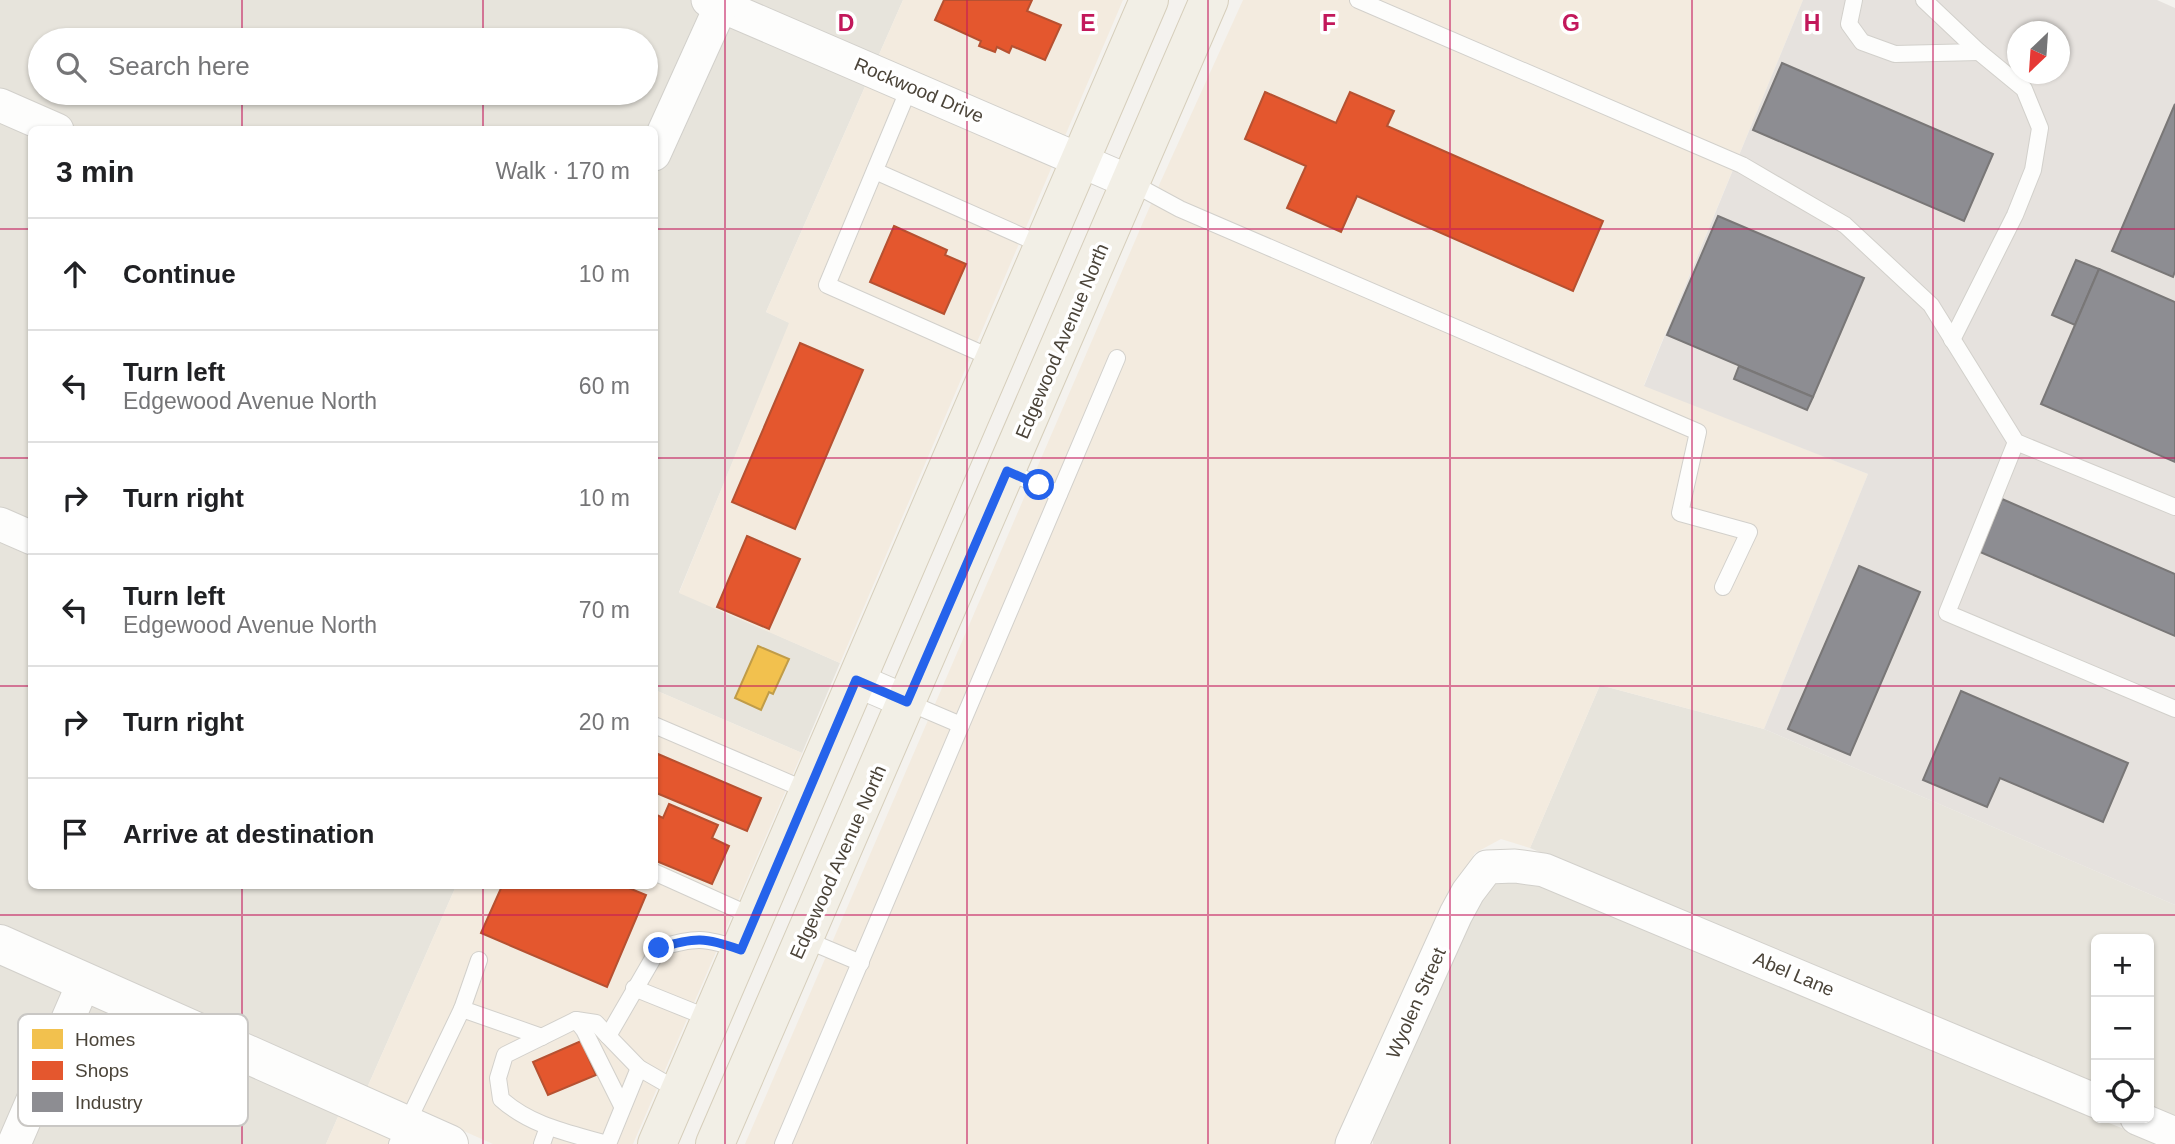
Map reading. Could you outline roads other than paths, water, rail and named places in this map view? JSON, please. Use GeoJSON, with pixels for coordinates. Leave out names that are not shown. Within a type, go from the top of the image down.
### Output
{"type":"FeatureCollection","features":[{"type":"Feature","properties":{"kind":"main road"},"geometry":{"type":"LineString","coordinates":[[657,1144],[1149,0]]}},
{"type":"Feature","properties":{"kind":"main road","name":"Edgewood Avenue North"},"geometry":{"type":"LineString","coordinates":[[715,1144],[1209,0]]}},
{"type":"Feature","properties":{"kind":"street","name":"Rockwood Drive"},"geometry":{"type":"LineString","coordinates":[[715,3],[1080,158],[1130,182]]}},
{"type":"Feature","properties":{"kind":"street"},"geometry":{"type":"LineString","coordinates":[[658,144],[715,3]]}},
{"type":"Feature","properties":{"kind":"street"},"geometry":{"type":"LineString","coordinates":[[0,105],[48,126]]}},
{"type":"Feature","properties":{"kind":"street"},"geometry":{"type":"LineString","coordinates":[[0,524],[28,536]]}},
{"type":"Feature","properties":{"kind":"street"},"geometry":{"type":"LineString","coordinates":[[856,680],[907,702]]}},
{"type":"Feature","properties":{"kind":"street","name":"Abel Lane"},"geometry":{"type":"LineString","coordinates":[[1487,867],[1515,866],[1544,870],[2091,1099]]}},
{"type":"Feature","properties":{"kind":"street","name":"Wyolen Street"},"geometry":{"type":"LineString","coordinates":[[1352,1144],[1456,914],[1487,867]]}},
{"type":"Feature","properties":{"kind":"street"},"geometry":{"type":"LineString","coordinates":[[0,944],[151,1014]]}},
{"type":"Feature","properties":{"kind":"street"},"geometry":{"type":"LineString","coordinates":[[70,1014],[84,982]]}},
{"type":"Feature","properties":{"kind":"street"},"geometry":{"type":"LineString","coordinates":[[248,1061],[401,1134],[449,1144]]}},
{"type":"Feature","properties":{"kind":"street"},"geometry":{"type":"LineString","coordinates":[[2149,1123],[2175,1134]]}},
{"type":"Feature","properties":{"kind":"street"},"geometry":{"type":"LineString","coordinates":[[13,1144],[21,1126]]}},
{"type":"Feature","properties":{"kind":"lane"},"geometry":{"type":"LineString","coordinates":[[1358,0],[1742,165],[1845,226],[1931,305],[2016,442],[2175,508]]}},
{"type":"Feature","properties":{"kind":"lane"},"geometry":{"type":"LineString","coordinates":[[1854,0],[1849,24],[1862,42],[1895,54],[1979,52]]}},
{"type":"Feature","properties":{"kind":"lane"},"geometry":{"type":"LineString","coordinates":[[1924,0],[1979,52],[2024,89],[2040,128],[2033,170],[2015,215],[1952,340]]}},
{"type":"Feature","properties":{"kind":"lane"},"geometry":{"type":"LineString","coordinates":[[911,86],[827,285],[994,359]]}},
{"type":"Feature","properties":{"kind":"lane"},"geometry":{"type":"LineString","coordinates":[[875,172],[1042,245]]}},
{"type":"Feature","properties":{"kind":"lane"},"geometry":{"type":"LineString","coordinates":[[1130,182],[1193,215],[1698,432],[1680,513],[1749,532],[1724,587]]}},
{"type":"Feature","properties":{"kind":"lane"},"geometry":{"type":"LineString","coordinates":[[783,1144],[1117,358]]}},
{"type":"Feature","properties":{"kind":"lane"},"geometry":{"type":"LineString","coordinates":[[2016,442],[1947,613],[2175,709]]}},
{"type":"Feature","properties":{"kind":"lane"},"geometry":{"type":"LineString","coordinates":[[1007,471],[1059,494]]}},
{"type":"Feature","properties":{"kind":"lane"},"geometry":{"type":"LineString","coordinates":[[907,702],[961,725]]}},
{"type":"Feature","properties":{"kind":"lane"},"geometry":{"type":"LineString","coordinates":[[658,727],[808,791]]}},
{"type":"Feature","properties":{"kind":"lane"},"geometry":{"type":"LineString","coordinates":[[658,875],[747,933]]}},
{"type":"Feature","properties":{"kind":"lane"},"geometry":{"type":"LineString","coordinates":[[608,1036],[659,948],[693,938],[711,939],[747,933]]}},
{"type":"Feature","properties":{"kind":"lane"},"geometry":{"type":"LineString","coordinates":[[804,939],[860,963]]}},
{"type":"Feature","properties":{"kind":"lane"},"geometry":{"type":"LineString","coordinates":[[401,1134],[462,1009],[479,960]]}},
{"type":"Feature","properties":{"kind":"lane"},"geometry":{"type":"LineString","coordinates":[[634,988],[711,1019]]}},
{"type":"Feature","properties":{"kind":"lane"},"geometry":{"type":"LineString","coordinates":[[462,1009],[542,1037]]}},
{"type":"Feature","properties":{"kind":"lane"},"geometry":{"type":"LineString","coordinates":[[576,1020],[584,1030],[622,1106]]}},
{"type":"Feature","properties":{"kind":"lane"},"geometry":{"type":"LineString","coordinates":[[639,1068],[608,1144],[548,1127],[518,1115],[500,1099],[498,1078],[505,1055],[576,1020],[596,1023],[639,1068],[680,1091]]}},
{"type":"Feature","properties":{"kind":"lane"},"geometry":{"type":"LineString","coordinates":[[542,1144],[548,1127]]}}]}
